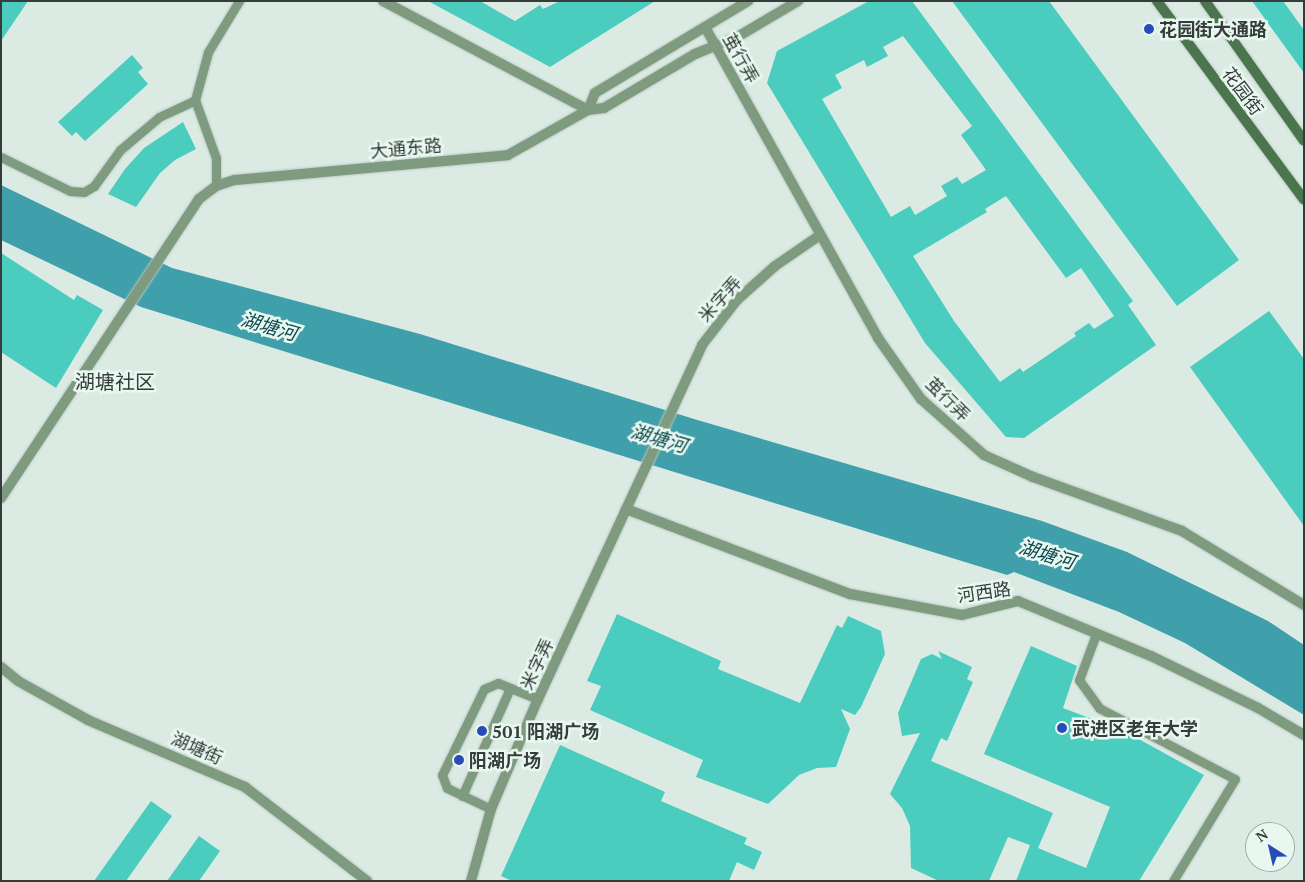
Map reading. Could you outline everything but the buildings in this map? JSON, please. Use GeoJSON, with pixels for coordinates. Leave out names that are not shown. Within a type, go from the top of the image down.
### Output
{"type":"FeatureCollection","features":[{"type":"Feature","properties":{"kind":"main road","name":"花园街"},"geometry":{"type":"LineString","coordinates":[[1157,1],[1304,200]]}},
{"type":"Feature","properties":{"kind":"main road","name":"花园街"},"geometry":{"type":"LineString","coordinates":[[1205,1],[1304,141]]}},
{"type":"Feature","properties":{"kind":"street"},"geometry":{"type":"LineString","coordinates":[[383,1],[588,110]]}},
{"type":"Feature","properties":{"kind":"street","name":"大通东路"},"geometry":{"type":"LineString","coordinates":[[588,110],[596,93],[748,1]]}},
{"type":"Feature","properties":{"kind":"street","name":"大通东路"},"geometry":{"type":"LineString","coordinates":[[216,186],[235,180],[508,155],[588,110],[604,108],[695,54],[740,36],[798,1]]}},
{"type":"Feature","properties":{"kind":"street","name":"茧行弄"},"geometry":{"type":"LineString","coordinates":[[705,27],[878,338],[921,399],[984,455],[1033,477],[1182,531],[1304,605]]}},
{"type":"Feature","properties":{"kind":"street"},"geometry":{"type":"LineString","coordinates":[[1,498],[198,199],[216,186]]}},
{"type":"Feature","properties":{"kind":"street","name":"米字弄"},"geometry":{"type":"LineString","coordinates":[[471,881],[491,809],[538,699],[702,345],[737,300],[775,266],[820,235]]}},
{"type":"Feature","properties":{"kind":"street","name":"河西路"},"geometry":{"type":"LineString","coordinates":[[626,509],[850,594],[962,615],[1018,601],[1096,634],[1258,708],[1304,735]]}},
{"type":"Feature","properties":{"kind":"street","name":"湖塘街"},"geometry":{"type":"LineString","coordinates":[[1,667],[18,681],[88,720],[246,787],[367,881]]}},
{"type":"Feature","properties":{"kind":"lane"},"geometry":{"type":"LineString","coordinates":[[216,186],[216,158],[196,100],[208,52],[240,1]]}},
{"type":"Feature","properties":{"kind":"lane"},"geometry":{"type":"LineString","coordinates":[[1,157],[70,191],[84,192],[94,186],[120,150],[159,117],[196,100]]}},
{"type":"Feature","properties":{"kind":"lane"},"geometry":{"type":"LineString","coordinates":[[1096,634],[1079,680],[1099,708],[1235,779],[1173,881]]}},
{"type":"Feature","properties":{"kind":"lane"},"geometry":{"type":"LineString","coordinates":[[491,809],[447,788],[442,775],[484,689],[498,683],[538,699]]}},
{"type":"Feature","properties":{"kind":"lane"},"geometry":{"type":"LineString","coordinates":[[462,796],[510,688]]}},
{"type":"Feature","properties":{"kind":"water","name":"湖塘河"},"geometry":{"type":"Polygon","coordinates":[[[1,185],[172,268],[420,334],[694,419],[1042,521],[1127,552],[1268,621],[1304,645],[1304,715],[1185,643],[1119,612],[1014,572],[1007,575],[141,307],[1,240],[1,185]]]}},
{"type":"Feature","properties":{"kind":"place","name":"花园街大通路"},"geometry":{"type":"Point","coordinates":[1149,29]}},
{"type":"Feature","properties":{"kind":"place","name":"武进区老年大学"},"geometry":{"type":"Point","coordinates":[1062,728]}},
{"type":"Feature","properties":{"kind":"place","name":"501 阳湖广场"},"geometry":{"type":"Point","coordinates":[482,731]}},
{"type":"Feature","properties":{"kind":"place","name":"阳湖广场"},"geometry":{"type":"Point","coordinates":[459,760]}},
{"type":"Feature","properties":{"kind":"district","name":"湖塘社区"},"geometry":{"type":"Point","coordinates":[115,381]}}]}
